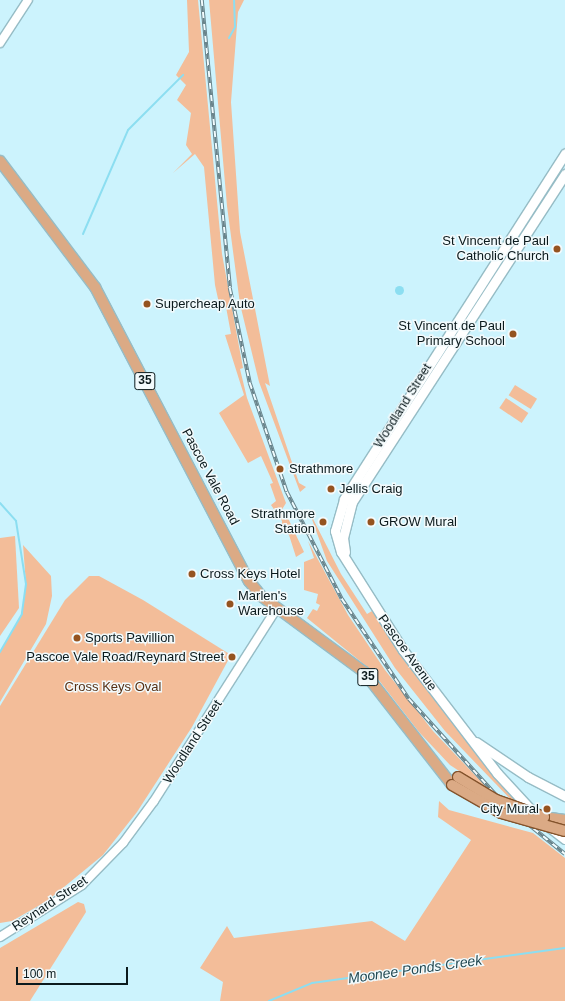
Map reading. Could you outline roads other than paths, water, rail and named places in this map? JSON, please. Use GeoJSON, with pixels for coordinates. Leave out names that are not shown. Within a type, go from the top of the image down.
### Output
{"type":"FeatureCollection","features":[{"type":"Feature","properties":{"kind":"main road","name":"Woodland Street"},"geometry":{"type":"LineString","coordinates":[[337,519],[344,499],[565,154]]}},
{"type":"Feature","properties":{"kind":"main road","name":"Pascoe Vale Road"},"geometry":{"type":"LineString","coordinates":[[0,161],[95,287],[249,581],[277,608],[364,672],[439,767],[455,781],[501,813],[565,831]]}},
{"type":"Feature","properties":{"kind":"main road","name":"Woodland Street"},"geometry":{"type":"LineString","coordinates":[[346,521],[352,502],[565,174]]}},
{"type":"Feature","properties":{"kind":"main road"},"geometry":{"type":"LineString","coordinates":[[337,519],[346,521]]}},
{"type":"Feature","properties":{"kind":"main road","name":"Pascoe Avenue"},"geometry":{"type":"LineString","coordinates":[[337,519],[338,545],[350,567],[395,638],[468,737],[522,801],[565,839]]}},
{"type":"Feature","properties":{"kind":"main road","name":"Pascoe Avenue"},"geometry":{"type":"LineString","coordinates":[[346,521],[343,544],[350,567]]}},
{"type":"Feature","properties":{"kind":"main road","name":"Pascoe Avenue"},"geometry":{"type":"LineString","coordinates":[[468,737],[528,777],[565,796]]}},
{"type":"Feature","properties":{"kind":"main road","name":"Pascoe Vale Road"},"geometry":{"type":"LineString","coordinates":[[455,781],[511,806],[565,820]]}},
{"type":"Feature","properties":{"kind":"street"},"geometry":{"type":"LineString","coordinates":[[0,43],[28,0]]}},
{"type":"Feature","properties":{"kind":"street","name":"Woodland Street"},"geometry":{"type":"LineString","coordinates":[[100,869],[154,801],[277,608]]}},
{"type":"Feature","properties":{"kind":"street","name":"Reynard Street"},"geometry":{"type":"LineString","coordinates":[[0,937],[65,896],[100,869]]}},
{"type":"Feature","properties":{"kind":"water"},"geometry":{"type":"Polygon","coordinates":[[[397,286],[401,286],[403,290],[401,294],[397,294],[395,292],[395,288],[397,286]]]}},
{"type":"Feature","properties":{"kind":"waterway"},"geometry":{"type":"LineString","coordinates":[[229,38],[235,27],[234,0]]}},
{"type":"Feature","properties":{"kind":"waterway"},"geometry":{"type":"LineString","coordinates":[[83,234],[128,130],[183,75]]}},
{"type":"Feature","properties":{"kind":"waterway","name":"Moonee Ponds Creek"},"geometry":{"type":"LineString","coordinates":[[0,503],[16,521],[26,584],[22,614],[0,652]]}},
{"type":"Feature","properties":{"kind":"waterway","name":"Moonee Ponds Creek"},"geometry":{"type":"LineString","coordinates":[[269,1001],[312,983],[565,948]]}},
{"type":"Feature","properties":{"kind":"railway"},"geometry":{"type":"LineString","coordinates":[[202,0],[230,288],[250,383],[287,492],[342,599],[409,699],[506,806],[565,854]]}},
{"type":"Feature","properties":{"kind":"place","name":"St Vincent de Paul Catholic Church"},"geometry":{"type":"Point","coordinates":[557,249]}},
{"type":"Feature","properties":{"kind":"place","name":"Supercheap Auto"},"geometry":{"type":"Point","coordinates":[147,304]}},
{"type":"Feature","properties":{"kind":"place","name":"St Vincent de Paul Primary School"},"geometry":{"type":"Point","coordinates":[513,334]}},
{"type":"Feature","properties":{"kind":"place","name":"Strathmore"},"geometry":{"type":"Point","coordinates":[280,469]}},
{"type":"Feature","properties":{"kind":"place","name":"Jellis Craig"},"geometry":{"type":"Point","coordinates":[331,489]}},
{"type":"Feature","properties":{"kind":"place","name":"Strathmore Station"},"geometry":{"type":"Point","coordinates":[323,522]}},
{"type":"Feature","properties":{"kind":"place","name":"GROW Mural"},"geometry":{"type":"Point","coordinates":[371,522]}},
{"type":"Feature","properties":{"kind":"place","name":"Cross Keys Hotel"},"geometry":{"type":"Point","coordinates":[192,574]}},
{"type":"Feature","properties":{"kind":"place","name":"Marlen's Warehouse"},"geometry":{"type":"Point","coordinates":[230,604]}},
{"type":"Feature","properties":{"kind":"place","name":"Sports Pavillion"},"geometry":{"type":"Point","coordinates":[77,638]}},
{"type":"Feature","properties":{"kind":"place","name":"Pascoe Vale Road/Reynard Street"},"geometry":{"type":"Point","coordinates":[232,657]}},
{"type":"Feature","properties":{"kind":"place","name":"City Mural"},"geometry":{"type":"Point","coordinates":[547,809]}},
{"type":"Feature","properties":{"kind":"park label","name":"Cross Keys Oval"},"geometry":{"type":"Point","coordinates":[113,687]}}]}
